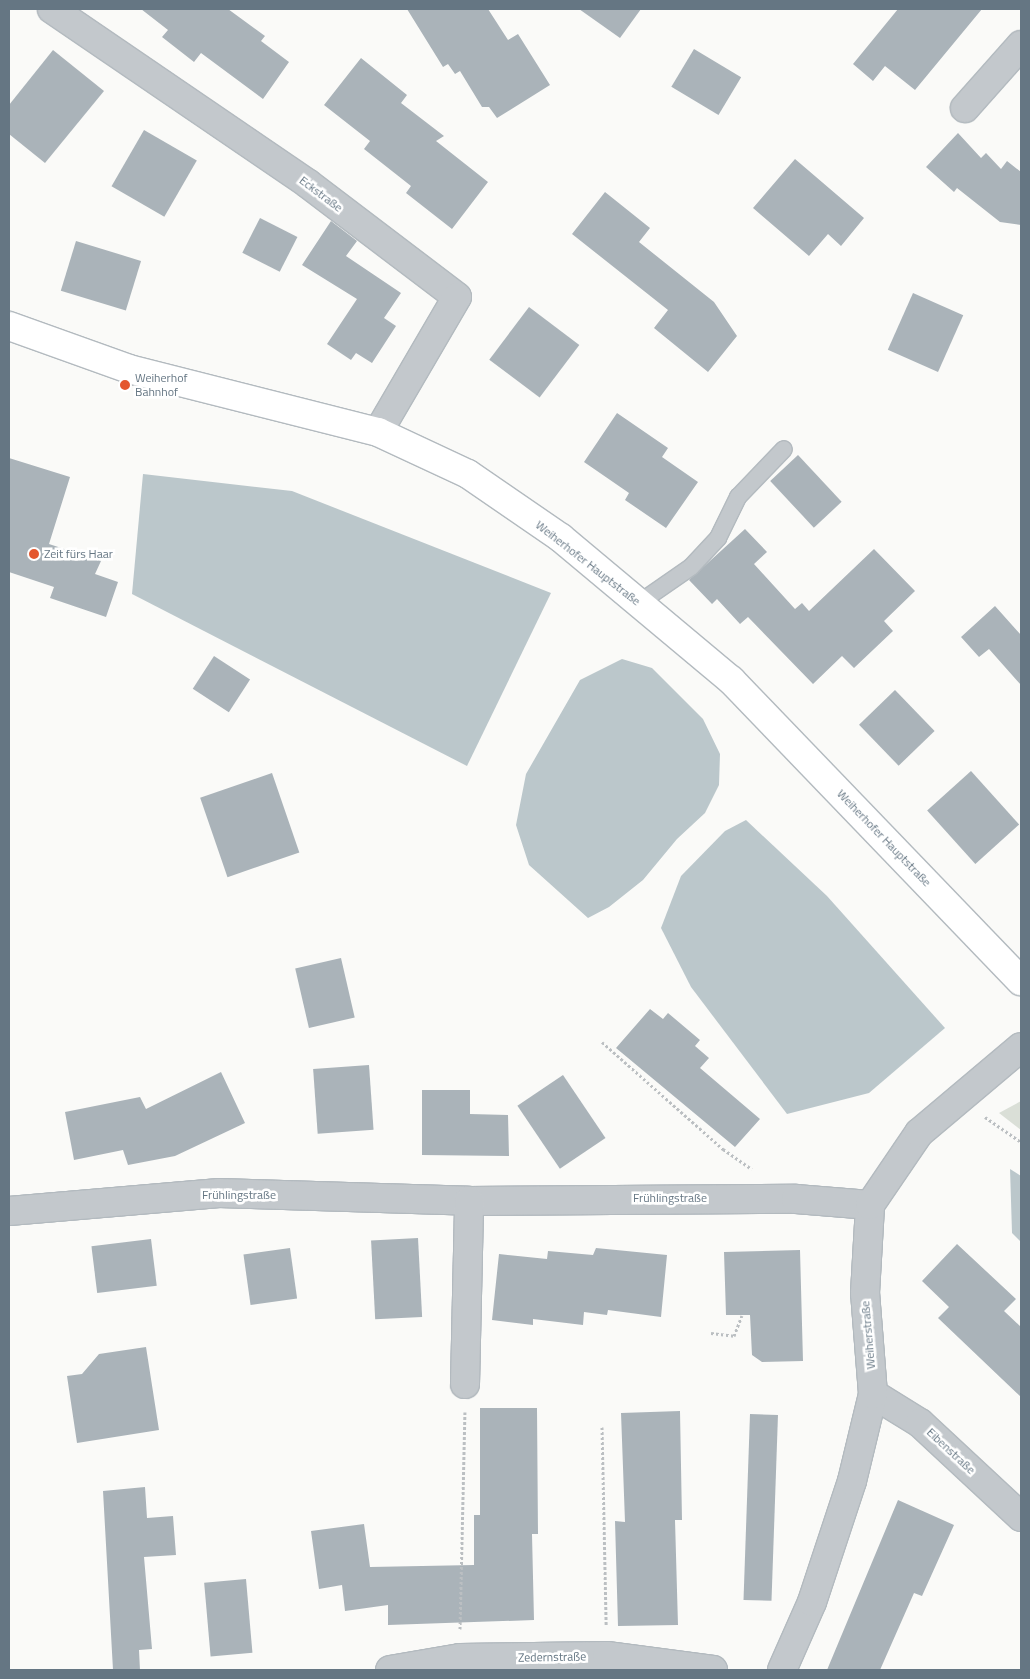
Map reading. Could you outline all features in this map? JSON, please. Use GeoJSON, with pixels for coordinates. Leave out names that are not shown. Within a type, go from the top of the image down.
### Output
{"type":"FeatureCollection","features":[{"type":"Feature","properties":{"kind":"street","name":"Eckstraße"},"geometry":{"type":"LineString","coordinates":[[65,12],[307,183],[457,297],[378,432]]}},
{"type":"Feature","properties":{"kind":"street"},"geometry":{"type":"LineString","coordinates":[[965,108],[1021,46]]}},
{"type":"Feature","properties":{"kind":"street","name":"Weiherhofer Hauptstraße"},"geometry":{"type":"LineString","coordinates":[[9,326],[129,369],[378,432],[468,474],[561,538],[731,680],[1021,981]]}},
{"type":"Feature","properties":{"kind":"street"},"geometry":{"type":"LineString","coordinates":[[870,1205],[919,1134],[958,1105],[1021,1047]]}},
{"type":"Feature","properties":{"kind":"street","name":"Frühlingstraße"},"geometry":{"type":"LineString","coordinates":[[9,1211],[219,1193],[469,1201],[715,1198],[870,1205]]}},
{"type":"Feature","properties":{"kind":"street"},"geometry":{"type":"LineString","coordinates":[[465,1384],[469,1201]]}},
{"type":"Feature","properties":{"kind":"street","name":"Weiherstraße"},"geometry":{"type":"LineString","coordinates":[[782,1670],[812,1602],[852,1481],[874,1394],[864,1293],[870,1205]]}},
{"type":"Feature","properties":{"kind":"street","name":"Eibenstraße"},"geometry":{"type":"LineString","coordinates":[[874,1394],[920,1423],[1021,1517]]}},
{"type":"Feature","properties":{"kind":"street","name":"Zedernstraße"},"geometry":{"type":"LineString","coordinates":[[390,1670],[460,1658],[607,1656],[714,1670]]}},
{"type":"Feature","properties":{"kind":"lane"},"geometry":{"type":"LineString","coordinates":[[639,603],[691,567],[718,538],[738,497],[784,449]]}},
{"type":"Feature","properties":{"kind":"path"},"geometry":{"type":"LineString","coordinates":[[602,1042],[723,1149],[757,1173]]}},
{"type":"Feature","properties":{"kind":"path"},"geometry":{"type":"LineString","coordinates":[[958,1105],[990,1119],[1021,1142]]}},
{"type":"Feature","properties":{"kind":"path"},"geometry":{"type":"LineString","coordinates":[[711,1333],[734,1336],[742,1315]]}},
{"type":"Feature","properties":{"kind":"path"},"geometry":{"type":"LineString","coordinates":[[460,1658],[465,1384]]}},
{"type":"Feature","properties":{"kind":"path"},"geometry":{"type":"LineString","coordinates":[[602,1427],[607,1656]]}},
{"type":"Feature","properties":{"kind":"shaded area"},"geometry":{"type":"Polygon","coordinates":[[[143,474],[292,491],[551,593],[467,766],[132,594],[143,474]]]}},
{"type":"Feature","properties":{"kind":"shaded area"},"geometry":{"type":"Polygon","coordinates":[[[622,659],[652,668],[703,719],[720,754],[719,785],[705,813],[677,839],[643,880],[609,907],[588,918],[529,865],[516,825],[526,774],[580,680],[622,659]]]}},
{"type":"Feature","properties":{"kind":"shaded area"},"geometry":{"type":"Polygon","coordinates":[[[746,820],[827,896],[945,1028],[869,1093],[787,1114],[691,987],[661,928],[681,876],[725,831],[746,820]]]}},
{"type":"Feature","properties":{"kind":"shaded area"},"geometry":{"type":"Polygon","coordinates":[[[1021,1101],[1021,1130],[999,1113],[1021,1101]]]}},
{"type":"Feature","properties":{"kind":"shaded area"},"geometry":{"type":"Polygon","coordinates":[[[1010,1169],[1021,1176],[1021,1242],[1012,1233],[1010,1169]]]}},
{"type":"Feature","properties":{"kind":"building"},"geometry":{"type":"Polygon","coordinates":[[[141,9],[228,9],[265,36],[261,41],[289,62],[263,99],[201,53],[194,62],[162,37],[168,30],[141,9]]]}},
{"type":"Feature","properties":{"kind":"building"},"geometry":{"type":"Polygon","coordinates":[[[407,9],[488,9],[508,40],[518,34],[550,85],[497,118],[489,107],[482,107],[460,71],[455,74],[448,64],[443,67],[407,9]]]}},
{"type":"Feature","properties":{"kind":"building"},"geometry":{"type":"Polygon","coordinates":[[[579,9],[641,9],[620,38],[579,9]]]}},
{"type":"Feature","properties":{"kind":"building"},"geometry":{"type":"Polygon","coordinates":[[[898,9],[982,9],[915,90],[885,66],[873,81],[853,64],[898,9]]]}},
{"type":"Feature","properties":{"kind":"building"},"geometry":{"type":"Polygon","coordinates":[[[694,49],[741,77],[718,115],[671,87],[694,49]]]}},
{"type":"Feature","properties":{"kind":"building"},"geometry":{"type":"Polygon","coordinates":[[[53,50],[104,91],[45,163],[9,134],[9,105],[53,50]]]}},
{"type":"Feature","properties":{"kind":"building"},"geometry":{"type":"Polygon","coordinates":[[[361,58],[407,95],[401,103],[444,136],[436,141],[488,182],[452,229],[406,193],[411,186],[364,149],[370,141],[324,105],[361,58]]]}},
{"type":"Feature","properties":{"kind":"building"},"geometry":{"type":"Polygon","coordinates":[[[144,130],[197,160],[164,217],[112,186],[144,130]]]}},
{"type":"Feature","properties":{"kind":"building"},"geometry":{"type":"Polygon","coordinates":[[[958,133],[981,158],[986,153],[1001,169],[1007,161],[1021,172],[1021,225],[1000,222],[957,188],[954,192],[926,167],[958,133]]]}},
{"type":"Feature","properties":{"kind":"building"},"geometry":{"type":"Polygon","coordinates":[[[795,159],[864,218],[841,246],[828,234],[809,256],[753,208],[795,159]]]}},
{"type":"Feature","properties":{"kind":"building"},"geometry":{"type":"Polygon","coordinates":[[[605,192],[650,228],[639,242],[714,302],[737,336],[708,372],[654,328],[668,310],[572,234],[605,192]]]}},
{"type":"Feature","properties":{"kind":"building"},"geometry":{"type":"Polygon","coordinates":[[[260,218],[297,237],[280,272],[242,253],[260,218]]]}},
{"type":"Feature","properties":{"kind":"building"},"geometry":{"type":"Polygon","coordinates":[[[331,221],[357,241],[346,256],[401,293],[384,318],[396,326],[372,363],[356,353],[351,360],[327,344],[357,299],[302,265],[331,221]]]}},
{"type":"Feature","properties":{"kind":"building"},"geometry":{"type":"Polygon","coordinates":[[[76,241],[141,261],[126,311],[61,291],[76,241]]]}},
{"type":"Feature","properties":{"kind":"building"},"geometry":{"type":"Polygon","coordinates":[[[913,293],[963,315],[938,372],[888,350],[913,293]]]}},
{"type":"Feature","properties":{"kind":"building"},"geometry":{"type":"Polygon","coordinates":[[[529,307],[579,345],[540,398],[489,360],[529,307]]]}},
{"type":"Feature","properties":{"kind":"building"},"geometry":{"type":"Polygon","coordinates":[[[617,413],[668,448],[662,457],[698,482],[666,528],[625,500],[629,493],[584,462],[617,413]]]}},
{"type":"Feature","properties":{"kind":"building"},"geometry":{"type":"Polygon","coordinates":[[[798,455],[842,502],[814,528],[770,481],[798,455]]]}},
{"type":"Feature","properties":{"kind":"building"},"geometry":{"type":"Polygon","coordinates":[[[9,458],[70,477],[49,544],[101,561],[95,574],[118,582],[106,617],[50,598],[54,587],[9,572],[9,458]]]}},
{"type":"Feature","properties":{"kind":"building"},"geometry":{"type":"Polygon","coordinates":[[[745,529],[767,552],[754,564],[795,609],[802,603],[809,611],[874,549],[915,591],[884,621],[893,631],[854,668],[842,656],[813,684],[748,617],[740,624],[717,599],[712,604],[689,580],[745,529]]]}},
{"type":"Feature","properties":{"kind":"building"},"geometry":{"type":"Polygon","coordinates":[[[995,606],[1021,635],[1021,685],[989,649],[979,657],[961,637],[995,606]]]}},
{"type":"Feature","properties":{"kind":"building"},"geometry":{"type":"Polygon","coordinates":[[[214,656],[250,679],[229,712],[193,689],[214,656]]]}},
{"type":"Feature","properties":{"kind":"building"},"geometry":{"type":"Polygon","coordinates":[[[895,690],[935,731],[899,766],[859,725],[895,690]]]}},
{"type":"Feature","properties":{"kind":"building"},"geometry":{"type":"Polygon","coordinates":[[[971,771],[1019,825],[975,864],[927,810],[971,771]]]}},
{"type":"Feature","properties":{"kind":"building"},"geometry":{"type":"Polygon","coordinates":[[[272,773],[299,852],[227,877],[200,798],[272,773]]]}},
{"type":"Feature","properties":{"kind":"building"},"geometry":{"type":"Polygon","coordinates":[[[341,958],[355,1017],[309,1028],[295,969],[341,958]]]}},
{"type":"Feature","properties":{"kind":"building"},"geometry":{"type":"Polygon","coordinates":[[[650,1009],[663,1019],[668,1013],[700,1040],[695,1046],[709,1058],[700,1068],[760,1119],[735,1147],[616,1048],[650,1009]]]}},
{"type":"Feature","properties":{"kind":"building"},"geometry":{"type":"Polygon","coordinates":[[[369,1065],[374,1130],[318,1134],[313,1069],[369,1065]]]}},
{"type":"Feature","properties":{"kind":"building"},"geometry":{"type":"Polygon","coordinates":[[[221,1072],[245,1123],[175,1156],[128,1165],[123,1150],[74,1160],[65,1112],[140,1097],[146,1109],[221,1072]]]}},
{"type":"Feature","properties":{"kind":"building"},"geometry":{"type":"Polygon","coordinates":[[[563,1075],[605,1138],[560,1169],[517,1106],[563,1075]]]}},
{"type":"Feature","properties":{"kind":"building"},"geometry":{"type":"Polygon","coordinates":[[[422,1090],[470,1090],[470,1114],[508,1115],[509,1156],[422,1155],[422,1090]]]}},
{"type":"Feature","properties":{"kind":"building"},"geometry":{"type":"Polygon","coordinates":[[[418,1238],[422,1317],[375,1319],[371,1240],[418,1238]]]}},
{"type":"Feature","properties":{"kind":"building"},"geometry":{"type":"Polygon","coordinates":[[[151,1239],[157,1286],[97,1293],[91,1246],[151,1239]]]}},
{"type":"Feature","properties":{"kind":"building"},"geometry":{"type":"Polygon","coordinates":[[[957,1244],[1016,1299],[1004,1311],[1021,1327],[1021,1397],[938,1318],[949,1307],[922,1281],[957,1244]]]}},
{"type":"Feature","properties":{"kind":"building"},"geometry":{"type":"Polygon","coordinates":[[[290,1248],[297,1299],[251,1305],[243,1255],[290,1248]]]}},
{"type":"Feature","properties":{"kind":"building"},"geometry":{"type":"Polygon","coordinates":[[[596,1248],[667,1255],[661,1317],[608,1310],[607,1315],[584,1312],[583,1325],[533,1319],[533,1325],[492,1320],[499,1254],[547,1259],[548,1251],[593,1255],[596,1248]]]}},
{"type":"Feature","properties":{"kind":"building"},"geometry":{"type":"Polygon","coordinates":[[[800,1250],[803,1361],[762,1362],[752,1355],[750,1315],[726,1315],[724,1252],[800,1250]]]}},
{"type":"Feature","properties":{"kind":"building"},"geometry":{"type":"Polygon","coordinates":[[[146,1347],[159,1430],[77,1443],[67,1376],[82,1374],[99,1354],[146,1347]]]}},
{"type":"Feature","properties":{"kind":"building"},"geometry":{"type":"Polygon","coordinates":[[[480,1408],[537,1408],[538,1534],[532,1534],[534,1620],[388,1625],[388,1605],[345,1611],[342,1585],[319,1589],[311,1531],[364,1524],[370,1567],[474,1565],[474,1515],[480,1515],[480,1408]]]}},
{"type":"Feature","properties":{"kind":"building"},"geometry":{"type":"Polygon","coordinates":[[[680,1411],[682,1520],[675,1520],[678,1625],[618,1626],[615,1521],[625,1522],[621,1413],[680,1411]]]}},
{"type":"Feature","properties":{"kind":"building"},"geometry":{"type":"Polygon","coordinates":[[[750,1414],[778,1415],[771,1601],[744,1600],[750,1414]]]}},
{"type":"Feature","properties":{"kind":"building"},"geometry":{"type":"Polygon","coordinates":[[[145,1487],[147,1518],[173,1516],[176,1555],[144,1557],[152,1649],[139,1650],[140,1670],[113,1670],[103,1491],[145,1487]]]}},
{"type":"Feature","properties":{"kind":"building"},"geometry":{"type":"Polygon","coordinates":[[[898,1500],[954,1525],[922,1596],[914,1593],[880,1670],[827,1670],[898,1500]]]}},
{"type":"Feature","properties":{"kind":"building"},"geometry":{"type":"Polygon","coordinates":[[[246,1579],[252,1653],[211,1656],[204,1583],[246,1579]]]}},
{"type":"Feature","properties":{"kind":"place","name":"Weiherhof Bahnhof"},"geometry":{"type":"Point","coordinates":[125,385]}},
{"type":"Feature","properties":{"kind":"place","name":"Zeit fürs Haar"},"geometry":{"type":"Point","coordinates":[34,554]}}]}
